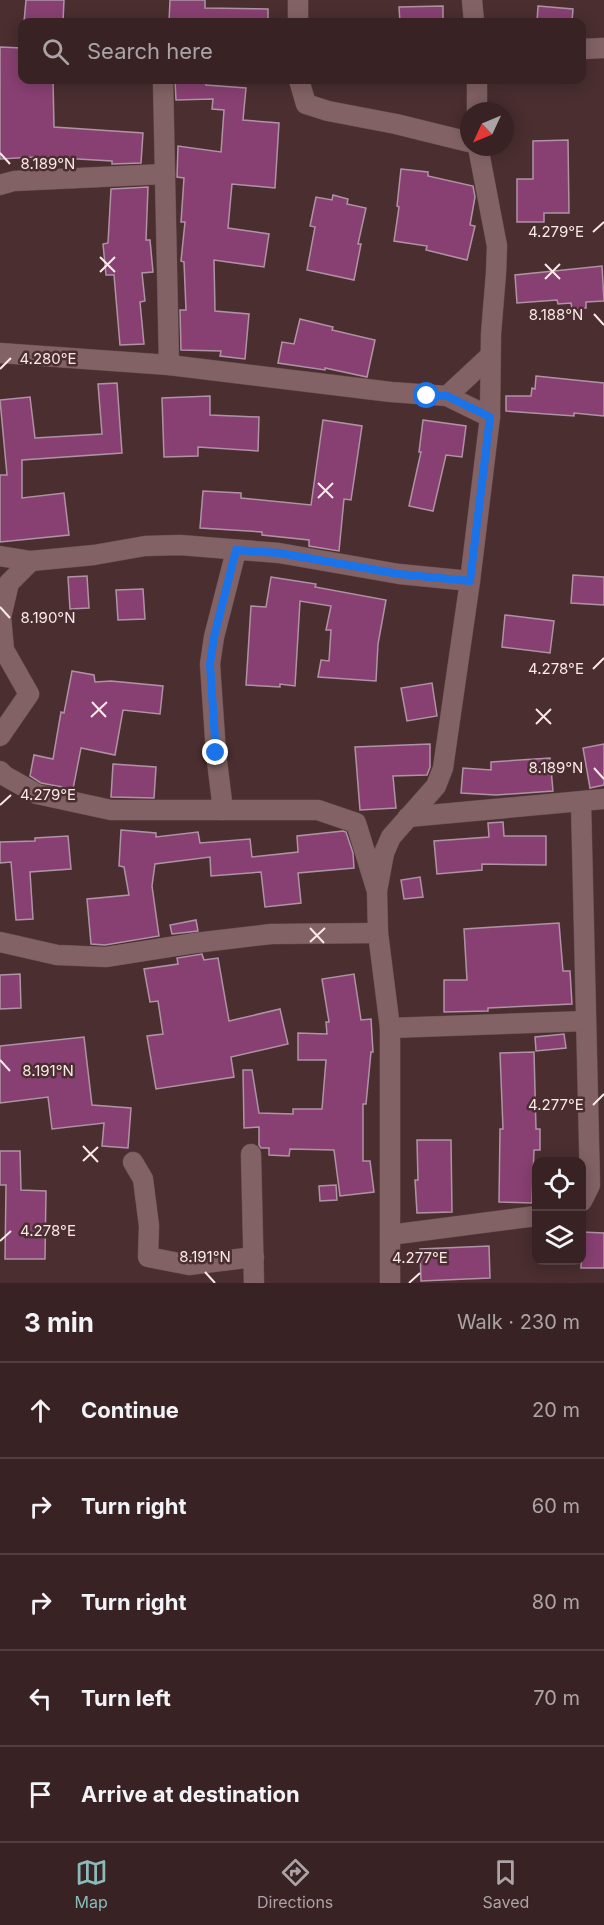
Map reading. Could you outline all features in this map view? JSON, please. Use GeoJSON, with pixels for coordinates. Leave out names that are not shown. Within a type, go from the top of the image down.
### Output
{"type":"FeatureCollection","features":[{"type":"Feature","properties":{"kind":"street"},"geometry":{"type":"LineString","coordinates":[[298,0],[298,18]]}},
{"type":"Feature","properties":{"kind":"street"},"geometry":{"type":"LineString","coordinates":[[472,0],[474,18]]}},
{"type":"Feature","properties":{"kind":"street"},"geometry":{"type":"LineString","coordinates":[[586,49],[604,48]]}},
{"type":"Feature","properties":{"kind":"street"},"geometry":{"type":"LineString","coordinates":[[164,84],[169,365]]}},
{"type":"Feature","properties":{"kind":"street"},"geometry":{"type":"LineString","coordinates":[[299,84],[306,104],[328,111],[460,140]]}},
{"type":"Feature","properties":{"kind":"street"},"geometry":{"type":"LineString","coordinates":[[477,84],[477,102]]}},
{"type":"Feature","properties":{"kind":"street"},"geometry":{"type":"LineString","coordinates":[[390,1283],[390,1028],[378,933],[377,891],[384,853],[391,837],[436,786],[443,768],[470,581],[490,417],[490,356],[497,246],[480,156]]}},
{"type":"Feature","properties":{"kind":"street"},"geometry":{"type":"LineString","coordinates":[[0,185],[14,182],[165,174]]}},
{"type":"Feature","properties":{"kind":"street"},"geometry":{"type":"LineString","coordinates":[[0,353],[169,365],[391,392],[447,396],[490,417]]}},
{"type":"Feature","properties":{"kind":"street"},"geometry":{"type":"LineString","coordinates":[[447,396],[490,356]]}},
{"type":"Feature","properties":{"kind":"street"},"geometry":{"type":"LineString","coordinates":[[0,556],[30,561],[94,555],[145,546],[180,545],[279,553],[399,574],[470,581]]}},
{"type":"Feature","properties":{"kind":"street"},"geometry":{"type":"LineString","coordinates":[[223,810],[216,753],[210,664],[214,637],[236,550]]}},
{"type":"Feature","properties":{"kind":"street"},"geometry":{"type":"LineString","coordinates":[[0,736],[29,694],[4,650],[1,617],[9,584],[30,561]]}},
{"type":"Feature","properties":{"kind":"street"},"geometry":{"type":"LineString","coordinates":[[0,771],[37,795],[111,810],[318,810],[356,823],[377,891]]}},
{"type":"Feature","properties":{"kind":"street"},"geometry":{"type":"LineString","coordinates":[[408,817],[604,799]]}},
{"type":"Feature","properties":{"kind":"street"},"geometry":{"type":"LineString","coordinates":[[581,802],[590,1185],[586,1193]]}},
{"type":"Feature","properties":{"kind":"street"},"geometry":{"type":"LineString","coordinates":[[0,942],[57,955],[106,957],[271,934],[378,933]]}},
{"type":"Feature","properties":{"kind":"street"},"geometry":{"type":"LineString","coordinates":[[390,1028],[586,1021]]}},
{"type":"Feature","properties":{"kind":"street"},"geometry":{"type":"LineString","coordinates":[[251,1154],[254,1283]]}},
{"type":"Feature","properties":{"kind":"street"},"geometry":{"type":"LineString","coordinates":[[133,1162],[143,1179],[149,1226],[148,1257],[189,1264],[254,1257]]}},
{"type":"Feature","properties":{"kind":"street"},"geometry":{"type":"LineString","coordinates":[[390,1235],[532,1217]]}},
{"type":"Feature","properties":{"kind":"building"},"geometry":{"type":"Polygon","coordinates":[[[26,0],[64,0],[63,18],[24,18],[26,0]]]}},
{"type":"Feature","properties":{"kind":"building"},"geometry":{"type":"Polygon","coordinates":[[[170,0],[205,0],[205,8],[268,9],[268,18],[169,18],[170,0]]]}},
{"type":"Feature","properties":{"kind":"building"},"geometry":{"type":"Polygon","coordinates":[[[443,6],[443,18],[400,18],[399,7],[443,6]]]}},
{"type":"Feature","properties":{"kind":"building"},"geometry":{"type":"Polygon","coordinates":[[[538,6],[573,9],[572,18],[537,18],[538,6]]]}},
{"type":"Feature","properties":{"kind":"building"},"geometry":{"type":"Polygon","coordinates":[[[0,47],[18,48],[18,84],[53,84],[54,127],[143,133],[141,163],[112,164],[112,161],[61,158],[61,162],[34,161],[34,157],[0,159],[0,47]]]}},
{"type":"Feature","properties":{"kind":"building"},"geometry":{"type":"Polygon","coordinates":[[[175,84],[246,88],[243,120],[279,123],[275,188],[232,184],[228,228],[269,234],[264,267],[214,260],[215,311],[249,314],[245,359],[220,356],[221,351],[181,350],[180,310],[186,310],[184,262],[181,261],[185,222],[181,222],[184,178],[177,177],[178,146],[221,152],[224,110],[212,109],[213,99],[176,100],[175,84]]]}},
{"type":"Feature","properties":{"kind":"building"},"geometry":{"type":"Polygon","coordinates":[[[568,140],[569,213],[544,213],[544,222],[517,222],[517,179],[533,179],[533,141],[568,140]]]}},
{"type":"Feature","properties":{"kind":"building"},"geometry":{"type":"Polygon","coordinates":[[[401,169],[428,172],[428,176],[473,186],[475,197],[470,225],[475,226],[467,260],[426,250],[427,246],[394,241],[401,169]]]}},
{"type":"Feature","properties":{"kind":"building"},"geometry":{"type":"Polygon","coordinates":[[[148,187],[146,240],[150,240],[153,272],[142,273],[145,301],[140,302],[144,344],[120,345],[114,275],[106,275],[103,244],[108,243],[111,189],[148,187]]]}},
{"type":"Feature","properties":{"kind":"building"},"geometry":{"type":"Polygon","coordinates":[[[333,195],[348,199],[347,204],[366,208],[358,244],[361,244],[354,280],[307,270],[315,227],[310,226],[316,197],[332,200],[333,195]]]}},
{"type":"Feature","properties":{"kind":"building"},"geometry":{"type":"Polygon","coordinates":[[[602,266],[604,301],[586,302],[586,308],[572,309],[571,303],[558,304],[557,300],[517,303],[515,275],[602,266]]]}},
{"type":"Feature","properties":{"kind":"building"},"geometry":{"type":"Polygon","coordinates":[[[300,319],[333,327],[332,330],[375,340],[367,377],[325,368],[325,370],[278,363],[282,342],[294,344],[300,319]]]}},
{"type":"Feature","properties":{"kind":"building"},"geometry":{"type":"Polygon","coordinates":[[[536,376],[604,383],[604,416],[506,411],[506,396],[531,396],[532,388],[535,389],[536,376]]]}},
{"type":"Feature","properties":{"kind":"building"},"geometry":{"type":"Polygon","coordinates":[[[117,383],[122,453],[22,460],[22,498],[64,493],[69,535],[0,542],[0,475],[7,475],[0,400],[30,397],[35,438],[102,434],[98,384],[117,383]]]}},
{"type":"Feature","properties":{"kind":"building"},"geometry":{"type":"Polygon","coordinates":[[[210,396],[210,415],[259,417],[258,451],[198,447],[198,456],[164,457],[162,398],[210,396]]]}},
{"type":"Feature","properties":{"kind":"building"},"geometry":{"type":"Polygon","coordinates":[[[323,420],[362,426],[351,500],[344,499],[339,551],[309,546],[309,540],[262,535],[262,532],[200,528],[203,491],[241,493],[241,498],[311,505],[323,420]]]}},
{"type":"Feature","properties":{"kind":"building"},"geometry":{"type":"Polygon","coordinates":[[[423,420],[466,426],[462,457],[446,455],[433,511],[409,506],[421,452],[419,452],[423,420]]]}},
{"type":"Feature","properties":{"kind":"building"},"geometry":{"type":"Polygon","coordinates":[[[573,575],[604,577],[604,605],[571,603],[573,575]]]}},
{"type":"Feature","properties":{"kind":"building"},"geometry":{"type":"Polygon","coordinates":[[[87,576],[89,608],[70,609],[68,577],[87,576]]]}},
{"type":"Feature","properties":{"kind":"building"},"geometry":{"type":"Polygon","coordinates":[[[271,577],[316,584],[315,587],[386,600],[378,644],[376,681],[318,677],[321,660],[329,661],[331,630],[326,630],[331,606],[300,601],[295,686],[246,685],[251,606],[266,607],[271,577]]]}},
{"type":"Feature","properties":{"kind":"building"},"geometry":{"type":"Polygon","coordinates":[[[143,589],[145,619],[118,620],[116,590],[143,589]]]}},
{"type":"Feature","properties":{"kind":"building"},"geometry":{"type":"Polygon","coordinates":[[[505,615],[554,621],[550,653],[502,647],[505,615]]]}},
{"type":"Feature","properties":{"kind":"building"},"geometry":{"type":"Polygon","coordinates":[[[72,671],[94,675],[95,682],[111,681],[163,686],[160,714],[123,710],[115,755],[81,748],[73,789],[41,783],[30,776],[34,755],[53,759],[61,712],[64,713],[72,671]]]}},
{"type":"Feature","properties":{"kind":"building"},"geometry":{"type":"Polygon","coordinates":[[[432,683],[437,716],[407,721],[401,688],[432,683]]]}},
{"type":"Feature","properties":{"kind":"building"},"geometry":{"type":"Polygon","coordinates":[[[430,744],[430,767],[427,775],[393,776],[396,808],[360,810],[355,747],[430,744]]]}},
{"type":"Feature","properties":{"kind":"building"},"geometry":{"type":"Polygon","coordinates":[[[604,744],[604,785],[590,788],[583,748],[604,744]]]}},
{"type":"Feature","properties":{"kind":"building"},"geometry":{"type":"Polygon","coordinates":[[[550,758],[553,791],[496,795],[461,793],[463,768],[491,770],[491,762],[550,758]]]}},
{"type":"Feature","properties":{"kind":"building"},"geometry":{"type":"Polygon","coordinates":[[[113,764],[156,767],[154,798],[111,797],[113,764]]]}},
{"type":"Feature","properties":{"kind":"building"},"geometry":{"type":"Polygon","coordinates":[[[503,822],[504,836],[546,836],[546,865],[482,864],[482,870],[437,874],[434,841],[489,837],[488,823],[503,822]]]}},
{"type":"Feature","properties":{"kind":"building"},"geometry":{"type":"Polygon","coordinates":[[[121,830],[156,833],[156,837],[198,832],[200,843],[250,839],[252,857],[298,852],[297,836],[343,831],[346,832],[353,853],[354,868],[298,873],[301,903],[265,907],[261,872],[211,876],[210,857],[155,864],[152,886],[159,936],[105,945],[91,944],[87,899],[129,895],[124,867],[119,866],[121,830]]]}},
{"type":"Feature","properties":{"kind":"building"},"geometry":{"type":"Polygon","coordinates":[[[68,836],[71,869],[30,872],[33,919],[16,920],[11,862],[0,863],[0,842],[35,841],[35,838],[68,836]]]}},
{"type":"Feature","properties":{"kind":"building"},"geometry":{"type":"Polygon","coordinates":[[[420,877],[423,897],[404,899],[401,880],[420,877]]]}},
{"type":"Feature","properties":{"kind":"building"},"geometry":{"type":"Polygon","coordinates":[[[196,920],[198,931],[172,934],[170,925],[196,920]]]}},
{"type":"Feature","properties":{"kind":"building"},"geometry":{"type":"Polygon","coordinates":[[[559,923],[563,971],[570,971],[572,1004],[444,1012],[444,980],[467,980],[464,929],[559,923]]]}},
{"type":"Feature","properties":{"kind":"building"},"geometry":{"type":"Polygon","coordinates":[[[202,954],[204,960],[218,958],[229,1021],[280,1009],[288,1044],[231,1057],[234,1077],[156,1089],[147,1036],[163,1034],[158,1001],[150,1002],[144,969],[178,964],[177,958],[202,954]]]}},
{"type":"Feature","properties":{"kind":"building"},"geometry":{"type":"Polygon","coordinates":[[[20,974],[21,1008],[0,1009],[0,975],[20,974]]]}},
{"type":"Feature","properties":{"kind":"building"},"geometry":{"type":"Polygon","coordinates":[[[354,974],[361,1020],[371,1019],[373,1052],[371,1052],[366,1104],[363,1104],[363,1161],[370,1161],[374,1192],[340,1196],[334,1150],[290,1149],[289,1156],[269,1155],[269,1148],[261,1148],[259,1145],[259,1127],[244,1128],[243,1070],[252,1070],[259,1113],[293,1114],[293,1109],[322,1109],[326,1060],[298,1060],[298,1033],[327,1034],[326,1022],[329,1022],[322,979],[354,974]]]}},
{"type":"Feature","properties":{"kind":"building"},"geometry":{"type":"Polygon","coordinates":[[[564,1034],[566,1048],[536,1051],[535,1037],[564,1034]]]}},
{"type":"Feature","properties":{"kind":"building"},"geometry":{"type":"Polygon","coordinates":[[[84,1037],[92,1105],[131,1108],[128,1148],[102,1146],[104,1123],[52,1129],[48,1097],[0,1103],[0,1046],[84,1037]]]}},
{"type":"Feature","properties":{"kind":"building"},"geometry":{"type":"Polygon","coordinates":[[[534,1052],[536,1129],[540,1129],[540,1150],[534,1150],[532,1157],[532,1203],[499,1202],[500,1129],[503,1129],[500,1053],[534,1052]]]}},
{"type":"Feature","properties":{"kind":"building"},"geometry":{"type":"Polygon","coordinates":[[[417,1140],[451,1140],[452,1212],[417,1213],[415,1180],[418,1180],[417,1140]]]}},
{"type":"Feature","properties":{"kind":"building"},"geometry":{"type":"Polygon","coordinates":[[[0,1151],[20,1151],[21,1190],[46,1191],[45,1259],[5,1259],[6,1185],[0,1185],[0,1151]]]}},
{"type":"Feature","properties":{"kind":"building"},"geometry":{"type":"Polygon","coordinates":[[[336,1185],[337,1200],[320,1201],[319,1186],[336,1185]]]}},
{"type":"Feature","properties":{"kind":"building"},"geometry":{"type":"Polygon","coordinates":[[[586,1232],[604,1233],[604,1268],[581,1268],[581,1265],[586,1265],[586,1232]]]}},
{"type":"Feature","properties":{"kind":"building"},"geometry":{"type":"Polygon","coordinates":[[[489,1246],[490,1278],[421,1281],[420,1249],[489,1246]]]}},
{"type":"Feature","properties":{"kind":"route"},"geometry":{"type":"LineString","coordinates":[[216,753],[210,664],[214,637],[236,550],[279,553],[399,574],[470,581],[490,417],[447,396],[427,396]]}}]}
